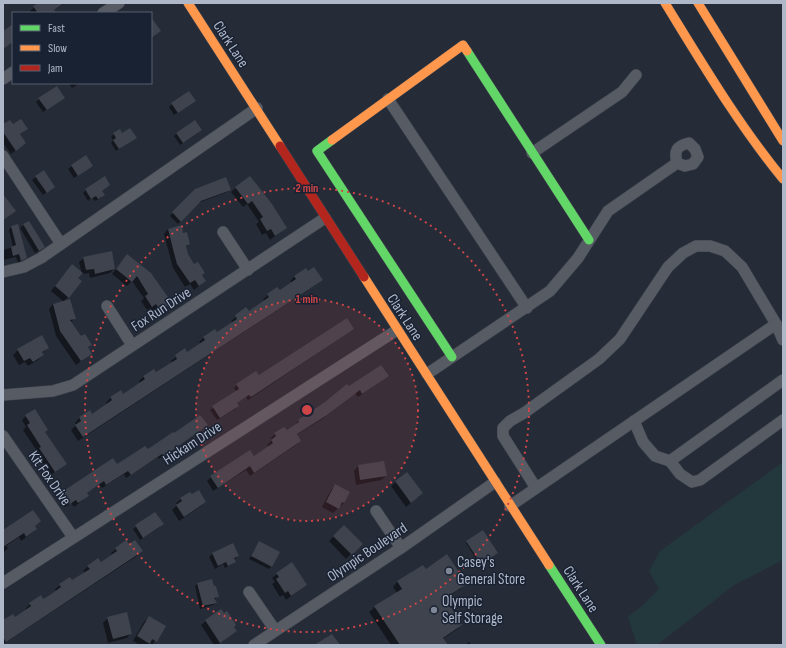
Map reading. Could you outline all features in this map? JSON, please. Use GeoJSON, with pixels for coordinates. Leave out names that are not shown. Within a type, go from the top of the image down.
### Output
{"type":"FeatureCollection","features":[{"type":"Feature","properties":{"kind":"main road","name":"Clark Lane"},"geometry":{"type":"LineString","coordinates":[[188,3],[257,108],[325,218],[427,374],[510,506],[601,645]]}},
{"type":"Feature","properties":{"kind":"main road"},"geometry":{"type":"LineString","coordinates":[[665,3],[733,112],[762,154],[783,179]]}},
{"type":"Feature","properties":{"kind":"main road"},"geometry":{"type":"LineString","coordinates":[[698,3],[783,140]]}},
{"type":"Feature","properties":{"kind":"main road"},"geometry":{"type":"LineString","coordinates":[[452,357],[316,151],[463,45],[589,240]]}},
{"type":"Feature","properties":{"kind":"street"},"geometry":{"type":"LineString","coordinates":[[105,12],[119,3]]}},
{"type":"Feature","properties":{"kind":"street"},"geometry":{"type":"LineString","coordinates":[[3,79],[12,73]]}},
{"type":"Feature","properties":{"kind":"street"},"geometry":{"type":"LineString","coordinates":[[532,153],[622,92],[636,75]]}},
{"type":"Feature","properties":{"kind":"street"},"geometry":{"type":"LineString","coordinates":[[388,99],[527,308]]}},
{"type":"Feature","properties":{"kind":"street"},"geometry":{"type":"LineString","coordinates":[[3,272],[24,267],[41,258],[257,108]]}},
{"type":"Feature","properties":{"kind":"street"},"geometry":{"type":"LineString","coordinates":[[3,156],[7,171],[61,244]]}},
{"type":"Feature","properties":{"kind":"street"},"geometry":{"type":"LineString","coordinates":[[427,374],[527,308],[550,291],[578,258],[608,211],[677,163]]}},
{"type":"Feature","properties":{"kind":"street","name":"Fox Run Drive"},"geometry":{"type":"LineString","coordinates":[[3,395],[53,391],[73,385],[325,218]]}},
{"type":"Feature","properties":{"kind":"street"},"geometry":{"type":"LineString","coordinates":[[223,232],[248,270]]}},
{"type":"Feature","properties":{"kind":"street"},"geometry":{"type":"LineString","coordinates":[[536,488],[503,436],[503,428],[510,421],[599,359],[620,339],[668,266],[683,253],[696,246],[710,246],[725,251],[742,268],[776,324],[783,340]]}},
{"type":"Feature","properties":{"kind":"street"},"geometry":{"type":"LineString","coordinates":[[107,306],[132,345]]}},
{"type":"Feature","properties":{"kind":"street"},"geometry":{"type":"LineString","coordinates":[[510,506],[776,324]]}},
{"type":"Feature","properties":{"kind":"street","name":"Hickam Drive"},"geometry":{"type":"LineString","coordinates":[[3,583],[397,330]]}},
{"type":"Feature","properties":{"kind":"street"},"geometry":{"type":"LineString","coordinates":[[670,461],[783,380]]}},
{"type":"Feature","properties":{"kind":"street"},"geometry":{"type":"LineString","coordinates":[[634,421],[643,442],[655,456],[670,461],[680,474],[692,482],[700,480],[783,420]]}},
{"type":"Feature","properties":{"kind":"street","name":"Kit Fox Drive"},"geometry":{"type":"LineString","coordinates":[[3,436],[73,537]]}},
{"type":"Feature","properties":{"kind":"street","name":"Olympic Boulevard"},"geometry":{"type":"LineString","coordinates":[[254,645],[400,548],[495,482]]}},
{"type":"Feature","properties":{"kind":"street"},"geometry":{"type":"LineString","coordinates":[[376,511],[400,548]]}},
{"type":"Feature","properties":{"kind":"street"},"geometry":{"type":"LineString","coordinates":[[249,592],[275,630]]}},
{"type":"Feature","properties":{"kind":"green space"},"geometry":{"type":"Polygon","coordinates":[[[783,462],[783,560],[734,585],[657,645],[639,645],[636,642],[628,617],[642,606],[659,589],[649,571],[660,551],[783,462]]]}},
{"type":"Feature","properties":{"kind":"building"},"geometry":{"type":"Polygon","coordinates":[[[38,3],[64,3],[54,10],[56,12],[37,12],[33,6],[38,3]]]}},
{"type":"Feature","properties":{"kind":"building"},"geometry":{"type":"Polygon","coordinates":[[[152,18],[161,31],[152,37],[152,18]]]}},
{"type":"Feature","properties":{"kind":"building"},"geometry":{"type":"Polygon","coordinates":[[[12,25],[12,43],[3,49],[3,31],[12,25]]]}},
{"type":"Feature","properties":{"kind":"building"},"geometry":{"type":"Polygon","coordinates":[[[57,86],[65,98],[47,110],[38,98],[57,86]]]}},
{"type":"Feature","properties":{"kind":"building"},"geometry":{"type":"Polygon","coordinates":[[[189,91],[196,101],[178,113],[171,103],[189,91]]]}},
{"type":"Feature","properties":{"kind":"building"},"geometry":{"type":"Polygon","coordinates":[[[21,119],[28,129],[20,134],[26,143],[16,151],[3,132],[3,124],[10,120],[13,124],[21,119]]]}},
{"type":"Feature","properties":{"kind":"building"},"geometry":{"type":"Polygon","coordinates":[[[195,120],[202,130],[183,143],[176,133],[195,120]]]}},
{"type":"Feature","properties":{"kind":"building"},"geometry":{"type":"Polygon","coordinates":[[[130,128],[137,138],[119,149],[113,140],[116,138],[113,133],[120,129],[122,133],[130,128]]]}},
{"type":"Feature","properties":{"kind":"building"},"geometry":{"type":"Polygon","coordinates":[[[86,155],[93,166],[78,176],[71,165],[86,155]]]}},
{"type":"Feature","properties":{"kind":"building"},"geometry":{"type":"Polygon","coordinates":[[[44,170],[55,187],[47,193],[35,176],[44,170]]]}},
{"type":"Feature","properties":{"kind":"building"},"geometry":{"type":"Polygon","coordinates":[[[105,176],[110,185],[102,191],[105,195],[98,199],[96,196],[91,199],[85,189],[105,176]]]}},
{"type":"Feature","properties":{"kind":"building"},"geometry":{"type":"Polygon","coordinates":[[[250,176],[272,204],[287,228],[275,236],[271,229],[267,231],[260,219],[263,217],[252,201],[248,204],[235,187],[250,176]]]}},
{"type":"Feature","properties":{"kind":"building"},"geometry":{"type":"Polygon","coordinates":[[[226,177],[231,190],[201,201],[181,222],[172,212],[195,189],[226,177]]]}},
{"type":"Feature","properties":{"kind":"building"},"geometry":{"type":"Polygon","coordinates":[[[3,194],[16,211],[3,220],[3,194]]]}},
{"type":"Feature","properties":{"kind":"building"},"geometry":{"type":"Polygon","coordinates":[[[29,221],[45,247],[39,251],[23,224],[29,221]]]}},
{"type":"Feature","properties":{"kind":"building"},"geometry":{"type":"Polygon","coordinates":[[[18,224],[27,258],[21,261],[19,254],[13,256],[11,247],[16,245],[11,226],[18,224]]]}},
{"type":"Feature","properties":{"kind":"building"},"geometry":{"type":"Polygon","coordinates":[[[182,225],[183,233],[187,232],[190,244],[186,246],[188,254],[194,264],[198,262],[205,273],[202,275],[206,281],[199,286],[195,280],[190,283],[177,264],[168,229],[182,225]]]}},
{"type":"Feature","properties":{"kind":"building"},"geometry":{"type":"Polygon","coordinates":[[[112,251],[115,269],[95,274],[94,269],[86,270],[83,257],[112,251]]]}},
{"type":"Feature","properties":{"kind":"building"},"geometry":{"type":"Polygon","coordinates":[[[127,254],[151,273],[172,303],[160,311],[156,304],[152,307],[145,296],[148,294],[137,276],[132,282],[116,269],[127,254]]]}},
{"type":"Feature","properties":{"kind":"building"},"geometry":{"type":"Polygon","coordinates":[[[72,264],[83,273],[78,278],[82,281],[69,298],[55,286],[72,264]]]}},
{"type":"Feature","properties":{"kind":"building"},"geometry":{"type":"Polygon","coordinates":[[[314,267],[323,280],[83,437],[75,425],[81,421],[79,417],[90,410],[92,414],[112,400],[110,397],[121,390],[123,394],[145,379],[143,376],[154,369],[156,372],[177,359],[175,355],[185,348],[187,352],[205,340],[203,337],[215,329],[217,332],[237,319],[235,315],[246,307],[249,311],[269,297],[267,294],[277,287],[280,290],[296,279],[294,276],[306,268],[308,271],[314,267]]]}},
{"type":"Feature","properties":{"kind":"building"},"geometry":{"type":"Polygon","coordinates":[[[70,299],[76,319],[70,320],[81,336],[85,334],[92,345],[88,347],[92,354],[81,361],[60,331],[53,304],[70,299]]]}},
{"type":"Feature","properties":{"kind":"building"},"geometry":{"type":"Polygon","coordinates":[[[347,318],[354,329],[251,397],[249,395],[237,403],[239,406],[220,418],[212,406],[239,389],[236,384],[256,371],[259,375],[347,318]]]}},
{"type":"Feature","properties":{"kind":"building"},"geometry":{"type":"Polygon","coordinates":[[[42,335],[49,348],[42,352],[44,355],[33,362],[30,358],[24,361],[17,349],[42,335]]]}},
{"type":"Feature","properties":{"kind":"building"},"geometry":{"type":"Polygon","coordinates":[[[381,365],[389,376],[362,394],[360,390],[327,415],[297,434],[301,441],[254,473],[250,466],[218,488],[210,476],[250,450],[254,456],[273,443],[271,440],[276,436],[274,433],[284,427],[287,430],[299,422],[298,420],[325,402],[347,384],[349,386],[381,365]]]}},
{"type":"Feature","properties":{"kind":"building"},"geometry":{"type":"Polygon","coordinates":[[[35,409],[48,430],[45,432],[67,464],[55,472],[39,448],[41,447],[27,425],[30,423],[25,415],[35,409]]]}},
{"type":"Feature","properties":{"kind":"building"},"geometry":{"type":"Polygon","coordinates":[[[200,415],[208,425],[164,456],[162,454],[131,475],[128,471],[106,485],[104,481],[87,493],[89,496],[78,503],[76,500],[70,504],[62,492],[113,458],[117,464],[145,446],[148,449],[200,415]]]}},
{"type":"Feature","properties":{"kind":"building"},"geometry":{"type":"Polygon","coordinates":[[[384,461],[387,476],[360,480],[358,465],[384,461]]]}},
{"type":"Feature","properties":{"kind":"building"},"geometry":{"type":"Polygon","coordinates":[[[407,472],[423,493],[411,503],[395,481],[407,472]]]}},
{"type":"Feature","properties":{"kind":"building"},"geometry":{"type":"Polygon","coordinates":[[[335,484],[350,492],[344,503],[342,502],[339,509],[326,502],[335,484]]]}},
{"type":"Feature","properties":{"kind":"building"},"geometry":{"type":"Polygon","coordinates":[[[199,490],[206,502],[184,517],[176,505],[182,501],[180,498],[190,492],[192,494],[199,490]]]}},
{"type":"Feature","properties":{"kind":"building"},"geometry":{"type":"Polygon","coordinates":[[[33,510],[41,521],[35,526],[37,529],[26,537],[24,533],[3,547],[3,530],[33,510]]]}},
{"type":"Feature","properties":{"kind":"building"},"geometry":{"type":"Polygon","coordinates":[[[155,512],[164,524],[143,538],[135,525],[155,512]]]}},
{"type":"Feature","properties":{"kind":"building"},"geometry":{"type":"Polygon","coordinates":[[[344,525],[363,544],[352,555],[333,536],[344,525]]]}},
{"type":"Feature","properties":{"kind":"building"},"geometry":{"type":"Polygon","coordinates":[[[483,530],[498,553],[481,564],[466,541],[483,530]]]}},
{"type":"Feature","properties":{"kind":"building"},"geometry":{"type":"Polygon","coordinates":[[[126,540],[129,544],[135,540],[143,551],[6,642],[3,637],[3,620],[13,614],[15,617],[31,606],[29,603],[41,595],[43,599],[61,587],[59,584],[70,577],[72,580],[90,569],[87,566],[98,558],[101,562],[117,551],[115,548],[126,540]]]}},
{"type":"Feature","properties":{"kind":"building"},"geometry":{"type":"Polygon","coordinates":[[[259,541],[280,552],[272,567],[251,556],[259,541]]]}},
{"type":"Feature","properties":{"kind":"building"},"geometry":{"type":"Polygon","coordinates":[[[233,543],[239,556],[234,558],[236,562],[228,566],[226,562],[218,566],[212,553],[233,543]]]}},
{"type":"Feature","properties":{"kind":"building"},"geometry":{"type":"Polygon","coordinates":[[[447,554],[467,584],[445,598],[462,625],[443,638],[448,645],[400,645],[374,606],[402,589],[397,581],[423,565],[426,569],[447,554]]]}},
{"type":"Feature","properties":{"kind":"building"},"geometry":{"type":"Polygon","coordinates":[[[292,562],[307,585],[291,596],[288,591],[285,593],[276,579],[279,577],[276,573],[292,562]]]}},
{"type":"Feature","properties":{"kind":"building"},"geometry":{"type":"Polygon","coordinates":[[[212,579],[219,597],[214,598],[217,603],[203,606],[197,583],[212,579]]]}},
{"type":"Feature","properties":{"kind":"building"},"geometry":{"type":"Polygon","coordinates":[[[221,609],[224,613],[227,611],[236,625],[234,627],[237,631],[220,643],[205,620],[221,609]]]}},
{"type":"Feature","properties":{"kind":"building"},"geometry":{"type":"Polygon","coordinates":[[[127,612],[132,634],[113,639],[107,617],[127,612]]]}},
{"type":"Feature","properties":{"kind":"building"},"geometry":{"type":"Polygon","coordinates":[[[149,616],[166,626],[157,642],[152,639],[150,644],[137,636],[149,616]]]}},
{"type":"Feature","properties":{"kind":"building"},"geometry":{"type":"Polygon","coordinates":[[[332,634],[340,645],[314,645],[332,634]]]}},
{"type":"Feature","properties":{"kind":"traffic: fast"},"geometry":{"type":"LineString","coordinates":[[467,51],[589,240]]}},
{"type":"Feature","properties":{"kind":"traffic: fast"},"geometry":{"type":"LineString","coordinates":[[332,140],[317,151],[452,357]]}},
{"type":"Feature","properties":{"kind":"traffic: fast"},"geometry":{"type":"LineString","coordinates":[[549,565],[601,645]]}},
{"type":"Feature","properties":{"kind":"traffic: slow"},"geometry":{"type":"LineString","coordinates":[[188,3],[280,146]]}},
{"type":"Feature","properties":{"kind":"traffic: slow"},"geometry":{"type":"LineString","coordinates":[[665,3],[736,115],[783,179]]}},
{"type":"Feature","properties":{"kind":"traffic: slow"},"geometry":{"type":"LineString","coordinates":[[698,3],[783,141]]}},
{"type":"Feature","properties":{"kind":"traffic: slow"},"geometry":{"type":"LineString","coordinates":[[332,140],[463,45],[467,51]]}},
{"type":"Feature","properties":{"kind":"traffic: slow"},"geometry":{"type":"LineString","coordinates":[[364,277],[549,565]]}},
{"type":"Feature","properties":{"kind":"traffic: jam"},"geometry":{"type":"LineString","coordinates":[[280,146],[364,277]]}},
{"type":"Feature","properties":{"kind":"place","name":"Casey's General Store"},"geometry":{"type":"Point","coordinates":[449,571]}},
{"type":"Feature","properties":{"kind":"place","name":"Olympic Self Storage"},"geometry":{"type":"Point","coordinates":[434,610]}}]}
